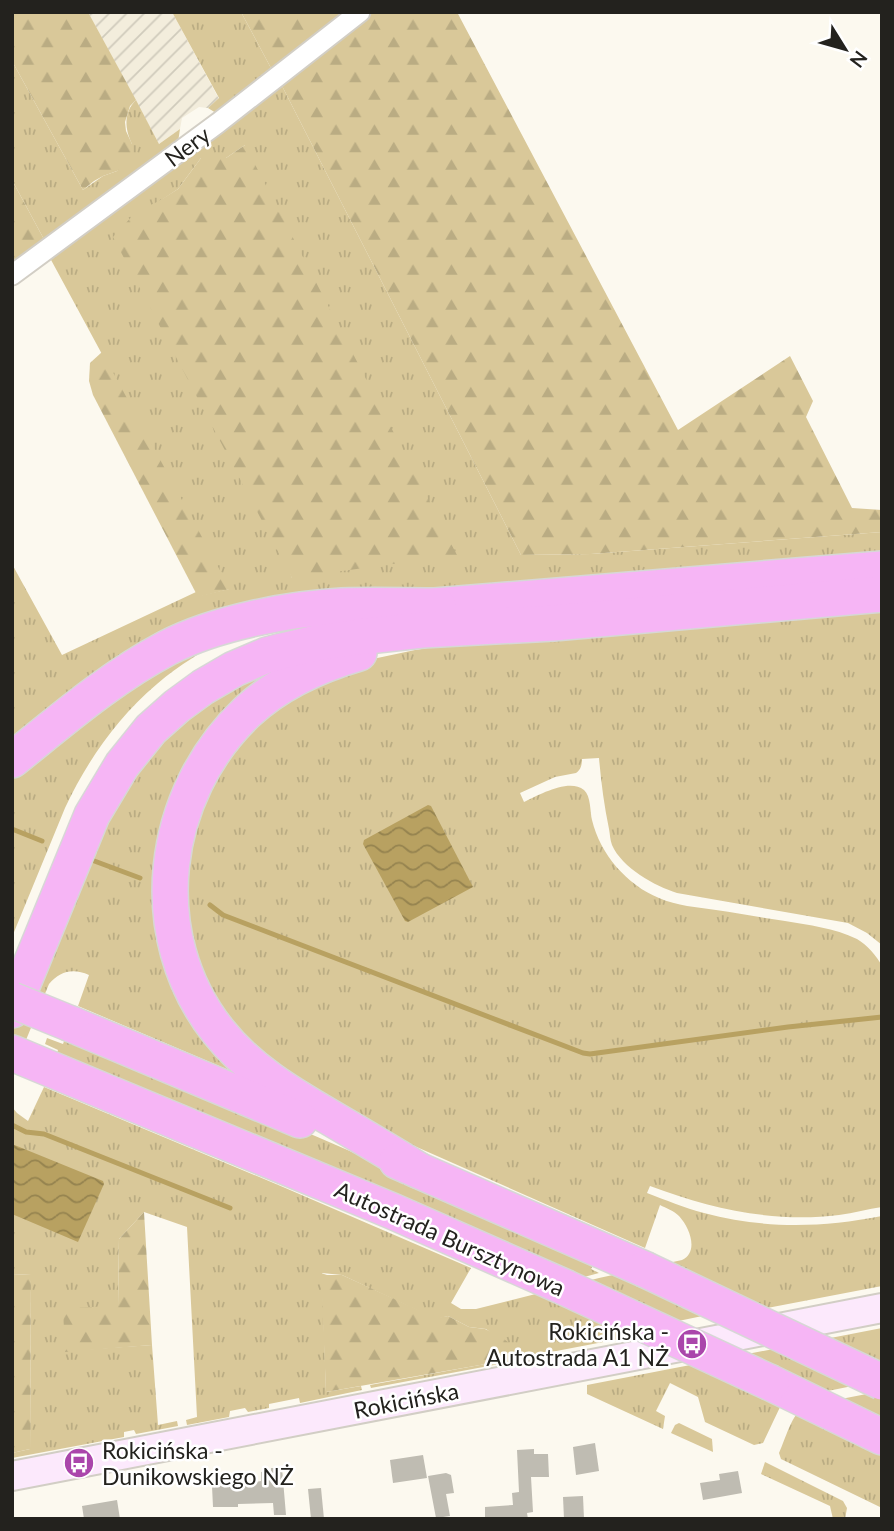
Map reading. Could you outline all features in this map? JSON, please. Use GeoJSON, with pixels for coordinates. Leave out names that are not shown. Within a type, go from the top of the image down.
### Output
{"type":"FeatureCollection","features":[{"type":"Feature","properties":{"kind":"highway"},"geometry":{"type":"LineString","coordinates":[[12,957],[66,825],[101,759],[128,725],[166,689],[226,651],[279,631],[438,606],[882,569]]}},
{"type":"Feature","properties":{"kind":"highway"},"geometry":{"type":"LineString","coordinates":[[12,1010],[92,815],[122,765],[151,729],[188,697],[217,678],[267,655],[316,643],[422,631],[553,623],[882,594]]}},
{"type":"Feature","properties":{"kind":"highway"},"geometry":{"type":"LineString","coordinates":[[12,760],[130,670],[170,647],[203,634],[240,621],[340,606],[438,606]]}},
{"type":"Feature","properties":{"kind":"highway"},"geometry":{"type":"LineString","coordinates":[[418,1170],[268,1080],[243,1059],[211,1022],[184,970],[173,931],[169,873],[178,824],[196,779],[217,745],[247,711],[295,677],[328,662],[392,646],[553,623]]}},
{"type":"Feature","properties":{"kind":"highway"},"geometry":{"type":"LineString","coordinates":[[12,1000],[418,1170],[644,1269],[882,1382]]}},
{"type":"Feature","properties":{"kind":"highway","name":"Autostrada Bursztynowa"},"geometry":{"type":"LineString","coordinates":[[12,1053],[392,1211],[564,1287],[882,1437]]}},
{"type":"Feature","properties":{"kind":"main road","name":"Rokicińska"},"geometry":{"type":"LineString","coordinates":[[12,1476],[882,1308]]}},
{"type":"Feature","properties":{"kind":"street","name":"Nery"},"geometry":{"type":"LineString","coordinates":[[12,275],[218,123],[359,12]]}},
{"type":"Feature","properties":{"kind":"shaded area"},"geometry":{"type":"Polygon","coordinates":[[[88,12],[172,12],[219,99],[208,108],[199,107],[182,118],[180,129],[159,144],[88,12]]]}},
{"type":"Feature","properties":{"kind":"green space"},"geometry":{"type":"Polygon","coordinates":[[[12,12],[88,12],[136,100],[130,106],[125,122],[132,144],[132,158],[117,171],[94,181],[83,190],[12,61],[12,12]]]}},
{"type":"Feature","properties":{"kind":"green space"},"geometry":{"type":"Polygon","coordinates":[[[172,12],[241,12],[272,70],[216,113],[208,108],[219,98],[172,12]]]}},
{"type":"Feature","properties":{"kind":"green space"},"geometry":{"type":"Polygon","coordinates":[[[241,12],[351,12],[272,70],[241,12]]]}},
{"type":"Feature","properties":{"kind":"green space"},"geometry":{"type":"Polygon","coordinates":[[[372,12],[457,12],[678,430],[790,356],[813,401],[806,417],[852,508],[882,510],[882,532],[591,554],[521,555],[280,82],[372,12]]]}},
{"type":"Feature","properties":{"kind":"green space"},"geometry":{"type":"Polygon","coordinates":[[[12,61],[83,190],[103,176],[117,171],[132,144],[127,116],[136,100],[159,144],[180,129],[178,142],[46,243],[12,180],[12,61]]]}},
{"type":"Feature","properties":{"kind":"green space"},"geometry":{"type":"Polygon","coordinates":[[[280,82],[521,555],[591,554],[882,532],[882,558],[300,602],[12,743],[12,564],[62,655],[196,592],[199,596],[229,589],[50,258],[280,82]],[[245,145],[226,158],[201,158],[178,189],[160,201],[292,578],[245,145]]]}},
{"type":"Feature","properties":{"kind":"green space"},"geometry":{"type":"Polygon","coordinates":[[[245,145],[457,555],[292,578],[113,237],[136,212],[178,189],[201,158],[226,158],[245,145]]]}},
{"type":"Feature","properties":{"kind":"green space"},"geometry":{"type":"Polygon","coordinates":[[[12,180],[46,243],[12,268],[12,180]]]}},
{"type":"Feature","properties":{"kind":"green space"},"geometry":{"type":"Polygon","coordinates":[[[102,352],[230,589],[198,597],[93,395],[89,381],[90,363],[102,352]]]}},
{"type":"Feature","properties":{"kind":"green space"},"geometry":{"type":"Polygon","coordinates":[[[882,605],[882,945],[848,923],[677,893],[640,875],[623,861],[612,845],[599,758],[582,759],[580,769],[576,773],[555,777],[520,793],[524,802],[562,787],[578,787],[584,790],[589,800],[596,833],[608,856],[626,877],[659,898],[687,906],[830,930],[857,939],[877,958],[882,966],[882,1207],[839,1215],[791,1217],[719,1207],[650,1186],[647,1193],[704,1213],[749,1222],[815,1225],[882,1216],[882,1286],[741,1313],[712,1314],[640,1329],[619,1339],[371,1388],[370,1385],[524,1357],[486,1329],[469,1327],[448,1316],[436,1319],[342,1275],[322,1273],[326,1392],[361,1386],[362,1390],[300,1403],[299,1398],[269,1404],[269,1408],[248,1412],[245,1408],[230,1411],[229,1417],[187,1425],[186,1420],[197,1417],[187,1227],[144,1212],[119,1239],[118,1306],[65,1351],[152,1345],[158,1425],[177,1421],[178,1426],[136,1434],[134,1430],[124,1432],[124,1437],[12,1458],[12,1453],[30,1449],[31,1275],[12,1274],[12,1107],[28,1121],[44,1087],[471,1268],[451,1303],[461,1309],[476,1309],[682,1260],[690,1251],[691,1240],[683,1221],[660,1205],[645,1248],[342,1114],[232,1034],[183,928],[190,822],[254,719],[368,660],[415,650],[466,642],[882,605]]]}},
{"type":"Feature","properties":{"kind":"green space"},"geometry":{"type":"Polygon","coordinates":[[[228,635],[157,684],[142,697],[104,741],[65,808],[12,937],[12,771],[106,697],[228,635]]]}},
{"type":"Feature","properties":{"kind":"green space"},"geometry":{"type":"Polygon","coordinates":[[[291,659],[269,684],[163,875],[245,1077],[78,1006],[89,975],[72,971],[58,976],[49,984],[12,1074],[12,1033],[102,818],[181,715],[291,659]]]}},
{"type":"Feature","properties":{"kind":"green space"},"geometry":{"type":"Polygon","coordinates":[[[67,1033],[266,1115],[596,1259],[591,1269],[599,1273],[573,1280],[55,1060],[58,1050],[45,1044],[47,1038],[63,1044],[67,1033]]]}},
{"type":"Feature","properties":{"kind":"green space"},"geometry":{"type":"Polygon","coordinates":[[[144,1212],[152,1345],[65,1352],[63,1308],[118,1306],[119,1239],[144,1212]]]}},
{"type":"Feature","properties":{"kind":"green space"},"geometry":{"type":"Polygon","coordinates":[[[321,1273],[342,1275],[436,1318],[448,1316],[469,1327],[485,1329],[498,1335],[525,1357],[326,1392],[321,1273]]]}},
{"type":"Feature","properties":{"kind":"green space"},"geometry":{"type":"Polygon","coordinates":[[[12,1274],[31,1275],[30,1449],[12,1453],[12,1274]]]}},
{"type":"Feature","properties":{"kind":"green space"},"geometry":{"type":"Polygon","coordinates":[[[882,1328],[882,1380],[808,1395],[781,1405],[763,1443],[754,1445],[705,1422],[698,1397],[670,1383],[656,1411],[665,1416],[663,1429],[587,1394],[587,1385],[882,1328]]]}},
{"type":"Feature","properties":{"kind":"green space"},"geometry":{"type":"Polygon","coordinates":[[[882,1391],[882,1508],[781,1459],[779,1453],[789,1427],[805,1406],[882,1391]]]}},
{"type":"Feature","properties":{"kind":"green space"},"geometry":{"type":"Polygon","coordinates":[[[679,1423],[712,1439],[713,1452],[671,1433],[679,1423]]]}},
{"type":"Feature","properties":{"kind":"green space"},"geometry":{"type":"Polygon","coordinates":[[[765,1462],[843,1501],[847,1508],[845,1519],[833,1519],[830,1506],[761,1474],[765,1462]]]}},
{"type":"Feature","properties":{"kind":"water"},"geometry":{"type":"Polygon","coordinates":[[[428,805],[431,806],[473,887],[408,922],[363,844],[364,840],[428,805]]]}},
{"type":"Feature","properties":{"kind":"water"},"geometry":{"type":"Polygon","coordinates":[[[12,1144],[103,1181],[78,1242],[12,1214],[12,1144]]]}},
{"type":"Feature","properties":{"kind":"building"},"geometry":{"type":"Polygon","coordinates":[[[595,1443],[599,1471],[576,1475],[573,1447],[595,1443]]]}},
{"type":"Feature","properties":{"kind":"building"},"geometry":{"type":"Polygon","coordinates":[[[534,1449],[534,1454],[548,1454],[549,1477],[531,1477],[533,1512],[527,1513],[528,1519],[485,1519],[485,1507],[513,1505],[512,1493],[519,1492],[517,1450],[534,1449]]]}},
{"type":"Feature","properties":{"kind":"building"},"geometry":{"type":"Polygon","coordinates":[[[423,1455],[427,1478],[393,1483],[390,1460],[423,1455]]]}},
{"type":"Feature","properties":{"kind":"building"},"geometry":{"type":"Polygon","coordinates":[[[271,1468],[282,1468],[286,1515],[274,1515],[273,1503],[213,1507],[212,1486],[256,1484],[261,1481],[261,1472],[271,1471],[271,1468]]]}},
{"type":"Feature","properties":{"kind":"building"},"geometry":{"type":"Polygon","coordinates":[[[738,1471],[742,1493],[703,1500],[700,1483],[720,1480],[719,1474],[738,1471]]]}},
{"type":"Feature","properties":{"kind":"building"},"geometry":{"type":"Polygon","coordinates":[[[446,1473],[451,1475],[454,1493],[446,1494],[450,1516],[436,1518],[428,1476],[446,1473]]]}},
{"type":"Feature","properties":{"kind":"building"},"geometry":{"type":"Polygon","coordinates":[[[321,1488],[324,1519],[311,1519],[308,1489],[321,1488]]]}},
{"type":"Feature","properties":{"kind":"building"},"geometry":{"type":"Polygon","coordinates":[[[583,1496],[584,1519],[564,1519],[563,1497],[583,1496]]]}},
{"type":"Feature","properties":{"kind":"building"},"geometry":{"type":"Polygon","coordinates":[[[117,1500],[120,1519],[84,1519],[82,1506],[117,1500]]]}},
{"type":"Feature","properties":{"kind":"waterway"},"geometry":{"type":"LineString","coordinates":[[12,829],[42,841]]}},
{"type":"Feature","properties":{"kind":"waterway"},"geometry":{"type":"LineString","coordinates":[[89,859],[140,878]]}},
{"type":"Feature","properties":{"kind":"waterway"},"geometry":{"type":"LineString","coordinates":[[210,905],[223,915],[583,1053],[882,1017]]}},
{"type":"Feature","properties":{"kind":"waterway"},"geometry":{"type":"LineString","coordinates":[[12,1125],[26,1132],[44,1134],[230,1208]]}},
{"type":"Feature","properties":{"kind":"place","name":"Rokicińska - Autostrada A1 NŻ"},"geometry":{"type":"Point","coordinates":[692,1344]}},
{"type":"Feature","properties":{"kind":"place","name":"Rokicińska - Dunikowskiego NŻ"},"geometry":{"type":"Point","coordinates":[79,1463]}}]}
